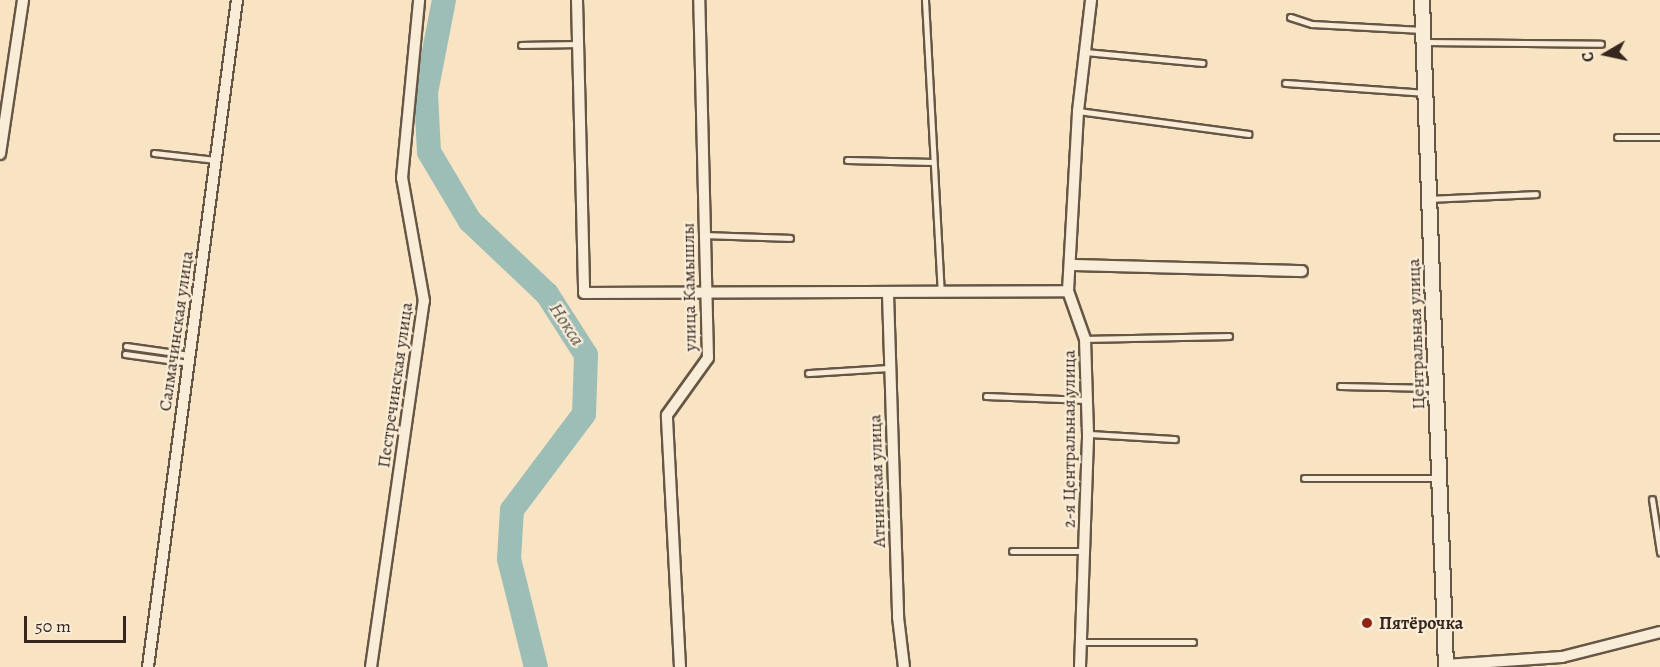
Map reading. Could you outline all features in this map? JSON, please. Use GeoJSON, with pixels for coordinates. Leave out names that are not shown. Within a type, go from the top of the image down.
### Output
{"type":"FeatureCollection","features":[{"type":"Feature","properties":{"kind":"street"},"geometry":{"type":"LineString","coordinates":[[0,154],[22,0]]}},
{"type":"Feature","properties":{"kind":"street","name":"Салмачинская улица"},"geometry":{"type":"LineString","coordinates":[[148,667],[237,0]]}},
{"type":"Feature","properties":{"kind":"street","name":"Пестречинская улица"},"geometry":{"type":"LineString","coordinates":[[371,667],[424,301],[402,178],[419,0]]}},
{"type":"Feature","properties":{"kind":"street"},"geometry":{"type":"LineString","coordinates":[[577,0],[584,293],[707,291],[888,294],[1068,291]]}},
{"type":"Feature","properties":{"kind":"street","name":"улица Камышлы"},"geometry":{"type":"LineString","coordinates":[[680,667],[667,414],[708,358],[699,0]]}},
{"type":"Feature","properties":{"kind":"street","name":"2-я Центральная улица"},"geometry":{"type":"LineString","coordinates":[[1080,667],[1088,434],[1087,400],[1085,339],[1068,291],[1078,111],[1091,0]]}},
{"type":"Feature","properties":{"kind":"street","name":"Центральная улица"},"geometry":{"type":"LineString","coordinates":[[1422,0],[1446,666]]}},
{"type":"Feature","properties":{"kind":"street"},"geometry":{"type":"LineString","coordinates":[[1070,265],[1302,271]]}},
{"type":"Feature","properties":{"kind":"street","name":"Атнинская улица"},"geometry":{"type":"LineString","coordinates":[[888,294],[898,617],[904,667]]}},
{"type":"Feature","properties":{"kind":"street"},"geometry":{"type":"LineString","coordinates":[[1446,666],[1562,657],[1660,632]]}},
{"type":"Feature","properties":{"kind":"lane"},"geometry":{"type":"LineString","coordinates":[[926,0],[941,293]]}},
{"type":"Feature","properties":{"kind":"lane"},"geometry":{"type":"LineString","coordinates":[[1290,17],[1312,24],[1424,36],[1601,44]]}},
{"type":"Feature","properties":{"kind":"lane"},"geometry":{"type":"LineString","coordinates":[[521,45],[578,44]]}},
{"type":"Feature","properties":{"kind":"lane"},"geometry":{"type":"LineString","coordinates":[[1085,52],[1202,63]]}},
{"type":"Feature","properties":{"kind":"lane"},"geometry":{"type":"LineString","coordinates":[[1285,83],[1426,93]]}},
{"type":"Feature","properties":{"kind":"lane"},"geometry":{"type":"LineString","coordinates":[[1078,111],[1248,134]]}},
{"type":"Feature","properties":{"kind":"lane"},"geometry":{"type":"LineString","coordinates":[[1617,137],[1660,137]]}},
{"type":"Feature","properties":{"kind":"lane"},"geometry":{"type":"LineString","coordinates":[[154,153],[216,159]]}},
{"type":"Feature","properties":{"kind":"lane"},"geometry":{"type":"LineString","coordinates":[[847,160],[933,162]]}},
{"type":"Feature","properties":{"kind":"lane"},"geometry":{"type":"LineString","coordinates":[[1430,199],[1536,195]]}},
{"type":"Feature","properties":{"kind":"lane"},"geometry":{"type":"LineString","coordinates":[[705,235],[790,238]]}},
{"type":"Feature","properties":{"kind":"lane"},"geometry":{"type":"LineString","coordinates":[[1085,339],[1229,336]]}},
{"type":"Feature","properties":{"kind":"lane"},"geometry":{"type":"LineString","coordinates":[[126,346],[189,359]]}},
{"type":"Feature","properties":{"kind":"lane"},"geometry":{"type":"LineString","coordinates":[[125,354],[189,359]]}},
{"type":"Feature","properties":{"kind":"lane"},"geometry":{"type":"LineString","coordinates":[[808,374],[890,368]]}},
{"type":"Feature","properties":{"kind":"lane"},"geometry":{"type":"LineString","coordinates":[[1340,386],[1437,388]]}},
{"type":"Feature","properties":{"kind":"lane"},"geometry":{"type":"LineString","coordinates":[[986,396],[1087,400]]}},
{"type":"Feature","properties":{"kind":"lane"},"geometry":{"type":"LineString","coordinates":[[1088,434],[1174,439]]}},
{"type":"Feature","properties":{"kind":"lane"},"geometry":{"type":"LineString","coordinates":[[1304,478],[1439,478]]}},
{"type":"Feature","properties":{"kind":"lane"},"geometry":{"type":"LineString","coordinates":[[1652,499],[1660,552]]}},
{"type":"Feature","properties":{"kind":"lane"},"geometry":{"type":"LineString","coordinates":[[1012,551],[1084,551]]}},
{"type":"Feature","properties":{"kind":"lane"},"geometry":{"type":"LineString","coordinates":[[1081,642],[1193,642]]}},
{"type":"Feature","properties":{"kind":"waterway","name":"Нокса"},"geometry":{"type":"LineString","coordinates":[[444,0],[426,93],[429,152],[470,221],[547,294],[586,355],[584,414],[512,510],[509,559],[536,667]]}},
{"type":"Feature","properties":{"kind":"place","name":"Пятёрочка"},"geometry":{"type":"Point","coordinates":[1367,623]}}]}
